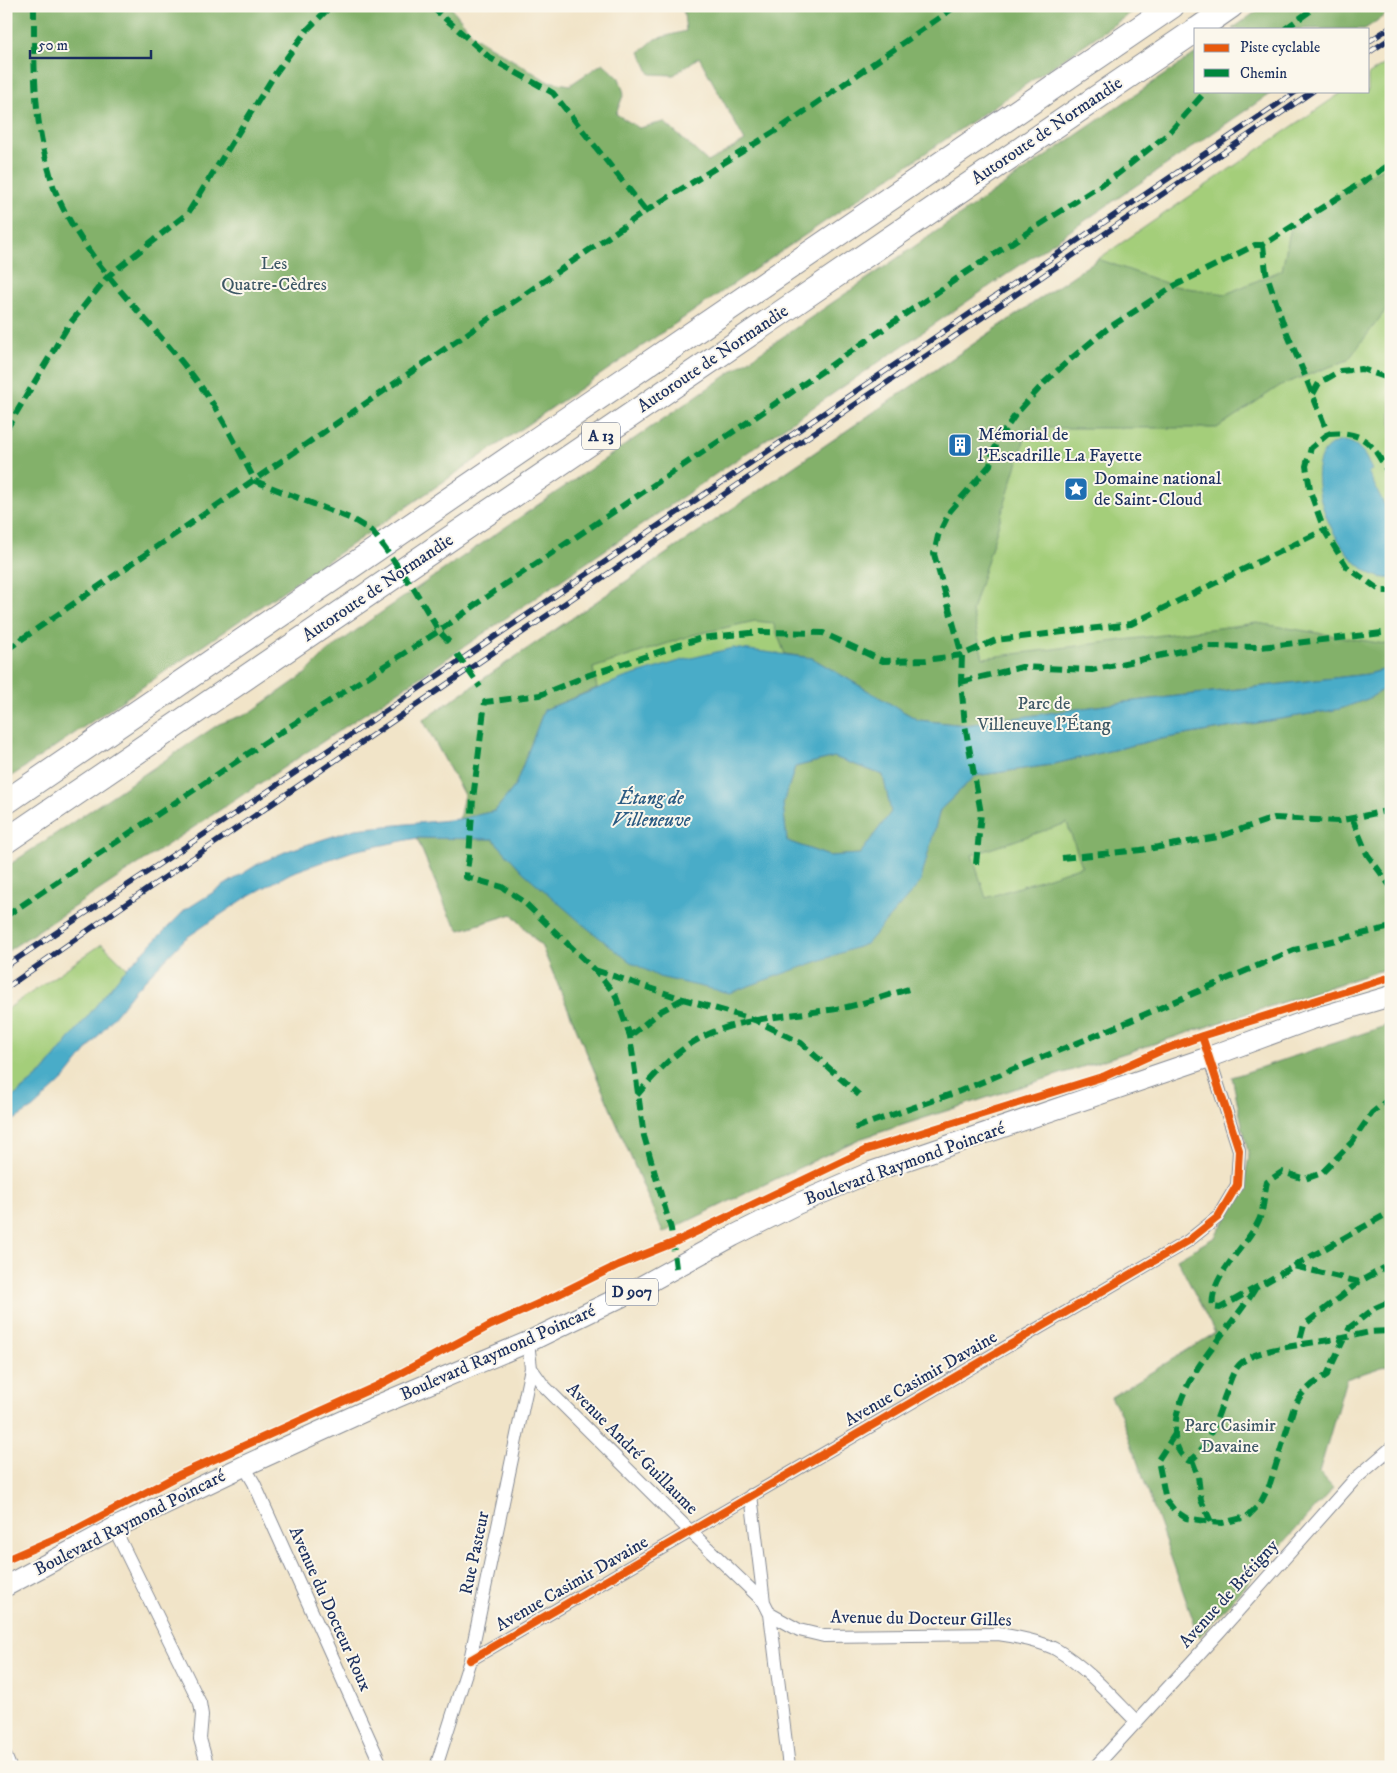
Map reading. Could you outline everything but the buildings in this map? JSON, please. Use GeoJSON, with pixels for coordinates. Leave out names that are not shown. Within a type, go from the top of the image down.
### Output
{"type":"FeatureCollection","features":[{"type":"Feature","properties":{"kind":"highway","name":"Autoroute de Normandie"},"geometry":{"type":"LineString","coordinates":[[6,802],[1172,6]]}},
{"type":"Feature","properties":{"kind":"highway","name":"Autoroute de Normandie"},"geometry":{"type":"LineString","coordinates":[[1198,28],[1230,6]]}},
{"type":"Feature","properties":{"kind":"highway","name":"Autoroute de Normandie"},"geometry":{"type":"LineString","coordinates":[[6,841],[1194,31]]}},
{"type":"Feature","properties":{"kind":"main road","name":"Boulevard Raymond Poincaré"},"geometry":{"type":"LineString","coordinates":[[6,1586],[114,1528],[376,1406],[528,1342],[631,1292],[788,1208],[871,1172],[1209,1057],[1309,1020],[1391,996]]}},
{"type":"Feature","properties":{"kind":"street","name":"Avenue Casimir Davaine"},"geometry":{"type":"LineString","coordinates":[[470,1660],[1188,1241],[1218,1217],[1238,1185],[1239,1150],[1209,1057]]}},
{"type":"Feature","properties":{"kind":"street","name":"Rue Pasteur"},"geometry":{"type":"LineString","coordinates":[[436,1767],[470,1660],[530,1368],[528,1342]]}},
{"type":"Feature","properties":{"kind":"street","name":"Avenue André Guillaume"},"geometry":{"type":"LineString","coordinates":[[530,1368],[543,1385],[764,1602],[770,1614],[789,1767]]}},
{"type":"Feature","properties":{"kind":"street","name":"Avenue de Brétigny"},"geometry":{"type":"LineString","coordinates":[[1096,1767],[1354,1480],[1391,1448]]}},
{"type":"Feature","properties":{"kind":"street","name":"Avenue du Docteur Roux"},"geometry":{"type":"LineString","coordinates":[[244,1466],[254,1483],[382,1767]]}},
{"type":"Feature","properties":{"kind":"street"},"geometry":{"type":"LineString","coordinates":[[751,1496],[764,1602]]}},
{"type":"Feature","properties":{"kind":"street"},"geometry":{"type":"LineString","coordinates":[[114,1528],[200,1703],[202,1715],[200,1739],[208,1767]]}},
{"type":"Feature","properties":{"kind":"street","name":"Avenue du Docteur Gilles"},"geometry":{"type":"LineString","coordinates":[[770,1614],[799,1630],[824,1636],[998,1634],[1018,1637],[1056,1649],[1082,1668],[1137,1722]]}},
{"type":"Feature","properties":{"kind":"street"},"geometry":{"type":"LineString","coordinates":[[6,1757],[10,1767]]}},
{"type":"Feature","properties":{"kind":"green space","name":"Les Quatre-Cèdres"},"geometry":{"type":"Polygon","coordinates":[[[6,6],[450,6],[475,37],[547,81],[570,85],[603,63],[619,78],[624,93],[616,114],[639,128],[664,122],[708,162],[745,141],[699,57],[674,75],[650,74],[640,52],[655,39],[686,31],[683,6],[1141,6],[6,780],[6,6]]]}},
{"type":"Feature","properties":{"kind":"green space"},"geometry":{"type":"Polygon","coordinates":[[[1264,6],[1391,6],[1391,11],[1366,28],[1233,28],[1264,6]]]}},
{"type":"Feature","properties":{"kind":"green space"},"geometry":{"type":"Polygon","coordinates":[[[1194,54],[1194,92],[1273,92],[420,677],[6,952],[6,867],[219,724],[251,712],[305,674],[326,653],[369,621],[1194,54]]]}},
{"type":"Feature","properties":{"kind":"green space","name":"Domaine national de Saint-Cloud"},"geometry":{"type":"Polygon","coordinates":[[[1391,60],[1391,967],[859,1139],[663,1233],[542,947],[512,914],[460,930],[449,915],[417,838],[456,838],[464,795],[423,720],[1343,92],[1370,92],[1370,74],[1391,60]]]}},
{"type":"Feature","properties":{"kind":"green space"},"geometry":{"type":"Polygon","coordinates":[[[1391,164],[1391,306],[1385,311],[1348,360],[1281,385],[1217,428],[1028,428],[972,611],[983,658],[1257,623],[1391,645],[1391,668],[1368,674],[1126,702],[965,725],[918,720],[812,658],[785,654],[773,623],[755,621],[693,635],[593,668],[597,688],[544,710],[515,786],[495,811],[459,819],[464,795],[423,720],[1098,259],[1174,286],[1226,294],[1282,270],[1291,227],[1359,180],[1391,164]]]}},
{"type":"Feature","properties":{"kind":"green space"},"geometry":{"type":"Polygon","coordinates":[[[1391,686],[1391,967],[859,1139],[663,1233],[542,947],[512,914],[460,930],[449,915],[417,838],[493,839],[523,872],[919,883],[940,810],[975,776],[1050,765],[1155,740],[1340,709],[1370,698],[1391,686]],[[1067,823],[972,855],[986,898],[1082,866],[1067,823]]]}},
{"type":"Feature","properties":{"kind":"green space"},"geometry":{"type":"Polygon","coordinates":[[[834,757],[883,775],[892,812],[861,854],[829,856],[787,841],[783,804],[795,767],[834,757]]]}},
{"type":"Feature","properties":{"kind":"green space"},"geometry":{"type":"Polygon","coordinates":[[[102,944],[127,968],[43,1072],[6,1103],[6,1010],[102,944]]]}},
{"type":"Feature","properties":{"kind":"green space","name":"Parc Casimir Davaine"},"geometry":{"type":"Polygon","coordinates":[[[1391,1024],[1391,1364],[1346,1379],[1319,1473],[1333,1488],[1199,1637],[1121,1415],[1111,1397],[1215,1333],[1177,1259],[1215,1237],[1243,1188],[1249,1157],[1232,1077],[1391,1024]]]}},
{"type":"Feature","properties":{"kind":"water"},"geometry":{"type":"Polygon","coordinates":[[[1343,441],[1354,444],[1362,451],[1372,470],[1368,472],[1391,518],[1391,578],[1372,574],[1354,560],[1338,540],[1326,515],[1319,490],[1318,467],[1326,450],[1343,441]]]}},
{"type":"Feature","properties":{"kind":"water","name":"Étang de Villeneuve"},"geometry":{"type":"Polygon","coordinates":[[[733,648],[812,658],[918,720],[965,725],[1126,702],[1368,674],[1391,668],[1391,686],[1370,698],[1340,709],[1155,740],[1050,765],[975,776],[940,810],[920,883],[866,944],[729,993],[659,977],[629,961],[586,927],[523,872],[493,839],[417,838],[353,851],[291,873],[247,897],[186,938],[135,990],[65,1078],[33,1108],[6,1125],[6,1103],[43,1072],[122,973],[185,910],[258,864],[287,851],[355,829],[459,819],[495,811],[515,786],[544,710],[624,678],[683,660],[733,648]],[[834,757],[795,767],[783,804],[787,841],[829,856],[860,854],[891,812],[883,775],[834,757]]]}},
{"type":"Feature","properties":{"kind":"railway"},"geometry":{"type":"LineString","coordinates":[[1370,41],[1391,27]]}},
{"type":"Feature","properties":{"kind":"railway"},"geometry":{"type":"LineString","coordinates":[[1370,52],[1391,38]]}},
{"type":"Feature","properties":{"kind":"railway"},"geometry":{"type":"LineString","coordinates":[[6,966],[227,819],[1296,92]]}},
{"type":"Feature","properties":{"kind":"railway"},"geometry":{"type":"LineString","coordinates":[[6,988],[1312,92]]}},
{"type":"Feature","properties":{"kind":"marked path"},"geometry":{"type":"LineString","coordinates":[[34,6],[35,87],[39,128],[55,190],[84,244],[205,392],[228,429],[255,481],[352,519],[373,532],[414,589],[439,631],[449,642]]}},
{"type":"Feature","properties":{"kind":"marked path"},"geometry":{"type":"LineString","coordinates":[[6,430],[68,326],[108,276],[188,213],[275,74],[307,30],[331,6]]}},
{"type":"Feature","properties":{"kind":"marked path"},"geometry":{"type":"LineString","coordinates":[[431,6],[490,58],[553,93],[646,211]]}},
{"type":"Feature","properties":{"kind":"marked path"},"geometry":{"type":"LineString","coordinates":[[6,650],[646,211],[785,125],[956,6]]}},
{"type":"Feature","properties":{"kind":"marked path"},"geometry":{"type":"LineString","coordinates":[[1286,28],[1317,6]]}},
{"type":"Feature","properties":{"kind":"marked path"},"geometry":{"type":"LineString","coordinates":[[6,916],[261,745],[439,631],[495,591],[760,414],[968,271],[1115,176],[1168,134],[1205,92]]}},
{"type":"Feature","properties":{"kind":"marked path"},"geometry":{"type":"LineString","coordinates":[[976,864],[981,813],[965,725],[961,682],[962,655],[934,554],[938,536],[950,511],[990,465],[992,454],[1002,434],[1016,414],[1044,383],[1107,329],[1174,286],[1255,245],[1263,245],[1391,164]]}},
{"type":"Feature","properties":{"kind":"marked path"},"geometry":{"type":"LineString","coordinates":[[1263,245],[1266,272],[1284,326],[1328,434],[1311,448],[1306,466],[1311,494],[1324,530],[1347,567],[1381,591],[1391,591]]}},
{"type":"Feature","properties":{"kind":"marked path"},"geometry":{"type":"LineString","coordinates":[[1387,378],[1391,368]]}},
{"type":"Feature","properties":{"kind":"marked path"},"geometry":{"type":"LineString","coordinates":[[1313,394],[1319,383],[1340,371],[1362,369],[1391,379]]}},
{"type":"Feature","properties":{"kind":"marked path"},"geometry":{"type":"LineString","coordinates":[[1328,434],[1341,433],[1361,438],[1368,443],[1380,458],[1391,479]]}},
{"type":"Feature","properties":{"kind":"marked path"},"geometry":{"type":"LineString","coordinates":[[676,1268],[671,1229],[644,1136],[630,1036],[615,994],[595,970],[523,901],[502,887],[466,877],[485,702],[540,695],[589,675],[701,638],[760,632],[823,633],[883,661],[926,660],[962,655],[996,640],[1131,624],[1324,530]]}},
{"type":"Feature","properties":{"kind":"marked path"},"geometry":{"type":"LineString","coordinates":[[961,682],[1022,667],[1092,670],[1205,646],[1261,647],[1391,632]]}},
{"type":"Feature","properties":{"kind":"marked path"},"geometry":{"type":"LineString","coordinates":[[457,654],[480,687]]}},
{"type":"Feature","properties":{"kind":"marked path"},"geometry":{"type":"LineString","coordinates":[[1062,858],[1141,850],[1218,837],[1274,818],[1338,821],[1391,810]]}},
{"type":"Feature","properties":{"kind":"marked path"},"geometry":{"type":"LineString","coordinates":[[1352,818],[1367,854],[1391,887]]}},
{"type":"Feature","properties":{"kind":"marked path"},"geometry":{"type":"LineString","coordinates":[[855,1128],[960,1091],[1104,1032],[1294,950],[1391,927]]}},
{"type":"Feature","properties":{"kind":"marked path"},"geometry":{"type":"LineString","coordinates":[[595,970],[755,1020],[801,1043],[859,1095]]}},
{"type":"Feature","properties":{"kind":"marked path"},"geometry":{"type":"LineString","coordinates":[[637,1095],[679,1052],[703,1037],[722,1029],[764,1019],[847,1007],[912,988]]}},
{"type":"Feature","properties":{"kind":"marked path"},"geometry":{"type":"LineString","coordinates":[[630,1036],[661,1011],[683,999]]}},
{"type":"Feature","properties":{"kind":"marked path"},"geometry":{"type":"LineString","coordinates":[[1359,1282],[1294,1266],[1220,1308],[1213,1307],[1213,1296],[1222,1273],[1254,1230],[1259,1220],[1267,1182],[1282,1172],[1305,1179],[1322,1173],[1352,1142],[1372,1113],[1391,1097]]}},
{"type":"Feature","properties":{"kind":"marked path"},"geometry":{"type":"LineString","coordinates":[[1294,1266],[1383,1216],[1391,1215]]}},
{"type":"Feature","properties":{"kind":"marked path"},"geometry":{"type":"LineString","coordinates":[[1391,1264],[1359,1282],[1304,1325],[1300,1340],[1303,1344],[1370,1332],[1391,1331]]}},
{"type":"Feature","properties":{"kind":"marked path"},"geometry":{"type":"LineString","coordinates":[[1255,1289],[1204,1358],[1183,1396],[1177,1415],[1175,1436],[1177,1447],[1183,1457],[1189,1461],[1195,1457],[1206,1442],[1233,1375],[1241,1363],[1263,1352],[1303,1344]]}},
{"type":"Feature","properties":{"kind":"marked path"},"geometry":{"type":"LineString","coordinates":[[1175,1434],[1158,1460],[1166,1500],[1174,1510],[1186,1518],[1211,1522],[1222,1523],[1247,1517],[1260,1504],[1270,1484],[1294,1407],[1301,1395],[1327,1375],[1349,1328],[1375,1308],[1391,1301]]}},
{"type":"Feature","properties":{"kind":"marked path"},"geometry":{"type":"LineString","coordinates":[[1192,1460],[1198,1476],[1201,1500],[1211,1522]]}},
{"type":"Feature","properties":{"kind":"cycle path"},"geometry":{"type":"LineString","coordinates":[[6,1560],[73,1531],[179,1475],[375,1387],[491,1325],[618,1265],[673,1243],[866,1150],[1105,1076],[1160,1051],[1202,1036],[1391,977]]}},
{"type":"Feature","properties":{"kind":"cycle path"},"geometry":{"type":"LineString","coordinates":[[470,1660],[1188,1241],[1218,1217],[1237,1185],[1239,1150],[1202,1036]]}},
{"type":"Feature","properties":{"kind":"place","name":"Mémorial de l’Escadrille La Fayette"},"geometry":{"type":"Point","coordinates":[960,445]}},
{"type":"Feature","properties":{"kind":"place","name":"Domaine national de Saint-Cloud"},"geometry":{"type":"Point","coordinates":[1076,489]}},
{"type":"Feature","properties":{"kind":"park label","name":"Parc de Villeneuve l'Étang"},"geometry":{"type":"Point","coordinates":[1044,714]}}]}
